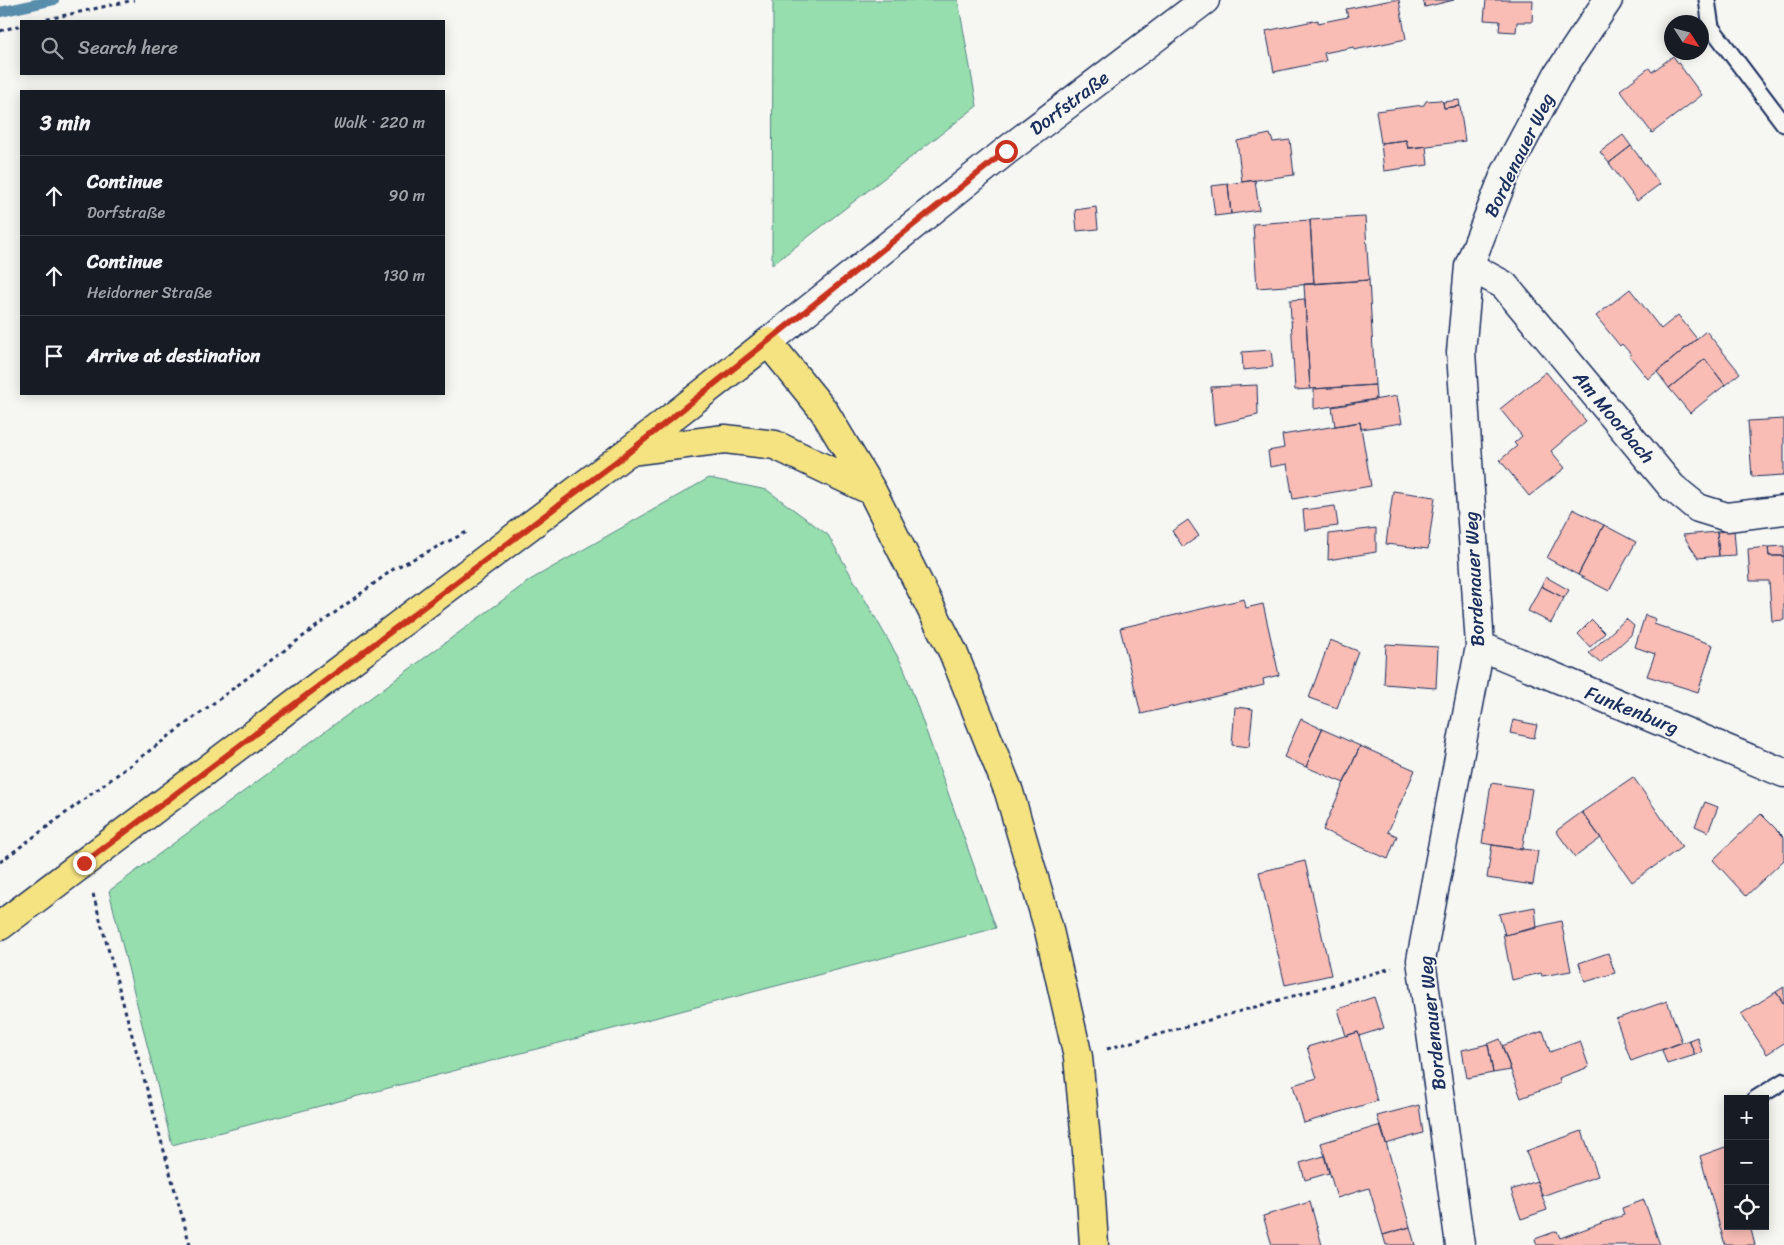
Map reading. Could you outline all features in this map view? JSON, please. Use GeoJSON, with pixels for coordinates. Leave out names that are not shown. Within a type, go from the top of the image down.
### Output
{"type":"FeatureCollection","features":[{"type":"Feature","properties":{"kind":"main road","name":"Dorfstraße"},"geometry":{"type":"LineString","coordinates":[[0,926],[629,452],[768,342]]}},
{"type":"Feature","properties":{"kind":"main road"},"geometry":{"type":"LineString","coordinates":[[768,342],[824,411],[872,491],[953,652],[1010,792],[1048,926],[1078,1057],[1094,1245]]}},
{"type":"Feature","properties":{"kind":"main road"},"geometry":{"type":"LineString","coordinates":[[629,452],[725,439],[775,446],[872,491]]}},
{"type":"Feature","properties":{"kind":"street","name":"Dorfstraße"},"geometry":{"type":"LineString","coordinates":[[768,342],[1006,151],[1205,0]]}},
{"type":"Feature","properties":{"kind":"street","name":"Bordenauer Weg"},"geometry":{"type":"LineString","coordinates":[[1460,1245],[1421,960],[1480,646],[1461,352],[1469,266],[1506,174],[1557,76],[1608,0]]}},
{"type":"Feature","properties":{"kind":"street","name":"Am Moorbach"},"geometry":{"type":"LineString","coordinates":[[1469,266],[1504,285],[1672,487],[1698,508],[1727,517],[1784,510]]}},
{"type":"Feature","properties":{"kind":"street","name":"Funkenburg"},"geometry":{"type":"LineString","coordinates":[[1480,646],[1784,773]]}},
{"type":"Feature","properties":{"kind":"lane"},"geometry":{"type":"LineString","coordinates":[[1707,0],[1711,27],[1784,124]]}},
{"type":"Feature","properties":{"kind":"lane"},"geometry":{"type":"LineString","coordinates":[[1761,1095],[1784,1081]]}},
{"type":"Feature","properties":{"kind":"path"},"geometry":{"type":"LineString","coordinates":[[44,20],[134,0]]}},
{"type":"Feature","properties":{"kind":"path"},"geometry":{"type":"LineString","coordinates":[[0,30],[20,26]]}},
{"type":"Feature","properties":{"kind":"path"},"geometry":{"type":"LineString","coordinates":[[0,862],[395,568],[468,531]]}},
{"type":"Feature","properties":{"kind":"path"},"geometry":{"type":"LineString","coordinates":[[84,863],[190,1245]]}},
{"type":"Feature","properties":{"kind":"path"},"geometry":{"type":"LineString","coordinates":[[1078,1057],[1421,960]]}},
{"type":"Feature","properties":{"kind":"green space"},"geometry":{"type":"Polygon","coordinates":[[[773,0],[958,0],[977,106],[772,265],[773,0]]]}},
{"type":"Feature","properties":{"kind":"green space"},"geometry":{"type":"Polygon","coordinates":[[[709,478],[767,490],[828,535],[903,666],[996,928],[172,1145],[109,891],[530,580],[709,478]]]}},
{"type":"Feature","properties":{"kind":"building"},"geometry":{"type":"Polygon","coordinates":[[[1399,0],[1406,39],[1354,50],[1354,47],[1324,53],[1326,61],[1274,72],[1266,31],[1318,20],[1318,23],[1348,17],[1346,9],[1399,0]]]}},
{"type":"Feature","properties":{"kind":"building"},"geometry":{"type":"Polygon","coordinates":[[[1423,0],[1454,0],[1425,7],[1423,0]]]}},
{"type":"Feature","properties":{"kind":"building"},"geometry":{"type":"Polygon","coordinates":[[[1486,0],[1533,0],[1532,22],[1517,22],[1516,32],[1499,31],[1500,21],[1484,20],[1486,0]]]}},
{"type":"Feature","properties":{"kind":"building"},"geometry":{"type":"Polygon","coordinates":[[[1668,60],[1676,60],[1702,95],[1652,133],[1620,90],[1649,68],[1652,72],[1668,60]]]}},
{"type":"Feature","properties":{"kind":"building"},"geometry":{"type":"Polygon","coordinates":[[[1440,100],[1443,102],[1444,108],[1460,106],[1465,141],[1413,148],[1408,148],[1406,140],[1381,143],[1376,111],[1424,105],[1426,101],[1440,100]]]}},
{"type":"Feature","properties":{"kind":"building"},"geometry":{"type":"Polygon","coordinates":[[[1459,100],[1460,106],[1444,108],[1443,102],[1459,100]]]}},
{"type":"Feature","properties":{"kind":"building"},"geometry":{"type":"Polygon","coordinates":[[[1270,134],[1273,142],[1290,140],[1294,175],[1242,182],[1237,141],[1270,134]]]}},
{"type":"Feature","properties":{"kind":"building"},"geometry":{"type":"Polygon","coordinates":[[[1623,135],[1631,146],[1609,163],[1600,152],[1623,135]]]}},
{"type":"Feature","properties":{"kind":"building"},"geometry":{"type":"Polygon","coordinates":[[[1406,140],[1408,148],[1426,146],[1428,165],[1384,171],[1381,143],[1406,140]]]}},
{"type":"Feature","properties":{"kind":"building"},"geometry":{"type":"Polygon","coordinates":[[[1631,146],[1660,184],[1637,201],[1609,163],[1631,146]]]}},
{"type":"Feature","properties":{"kind":"building"},"geometry":{"type":"Polygon","coordinates":[[[1255,180],[1259,210],[1231,214],[1228,184],[1255,180]]]}},
{"type":"Feature","properties":{"kind":"building"},"geometry":{"type":"Polygon","coordinates":[[[1228,184],[1231,214],[1215,216],[1211,186],[1228,184]]]}},
{"type":"Feature","properties":{"kind":"building"},"geometry":{"type":"Polygon","coordinates":[[[1096,207],[1098,229],[1077,231],[1075,210],[1096,207]]]}},
{"type":"Feature","properties":{"kind":"building"},"geometry":{"type":"Polygon","coordinates":[[[1365,217],[1369,280],[1314,284],[1310,220],[1365,217]]]}},
{"type":"Feature","properties":{"kind":"building"},"geometry":{"type":"Polygon","coordinates":[[[1310,220],[1314,284],[1257,288],[1253,224],[1310,220]]]}},
{"type":"Feature","properties":{"kind":"building"},"geometry":{"type":"Polygon","coordinates":[[[1369,280],[1375,385],[1310,389],[1304,284],[1369,280]]]}},
{"type":"Feature","properties":{"kind":"building"},"geometry":{"type":"Polygon","coordinates":[[[1630,289],[1661,329],[1678,315],[1697,339],[1648,379],[1629,355],[1631,354],[1622,344],[1620,346],[1596,316],[1630,289]]]}},
{"type":"Feature","properties":{"kind":"building"},"geometry":{"type":"Polygon","coordinates":[[[1305,299],[1310,389],[1295,390],[1290,300],[1305,299]]]}},
{"type":"Feature","properties":{"kind":"building"},"geometry":{"type":"Polygon","coordinates":[[[1706,331],[1740,373],[1725,385],[1705,359],[1669,388],[1657,372],[1706,331]]]}},
{"type":"Feature","properties":{"kind":"building"},"geometry":{"type":"Polygon","coordinates":[[[1271,350],[1273,367],[1243,370],[1242,352],[1271,350]]]}},
{"type":"Feature","properties":{"kind":"building"},"geometry":{"type":"Polygon","coordinates":[[[1705,359],[1725,385],[1690,413],[1669,388],[1705,359]]]}},
{"type":"Feature","properties":{"kind":"building"},"geometry":{"type":"Polygon","coordinates":[[[1546,372],[1586,421],[1551,451],[1565,468],[1529,496],[1500,460],[1517,446],[1514,443],[1522,436],[1500,409],[1546,372]]]}},
{"type":"Feature","properties":{"kind":"building"},"geometry":{"type":"Polygon","coordinates":[[[1257,385],[1258,415],[1214,425],[1211,387],[1257,385]]]}},
{"type":"Feature","properties":{"kind":"building"},"geometry":{"type":"Polygon","coordinates":[[[1375,385],[1376,399],[1314,409],[1314,389],[1375,385]]]}},
{"type":"Feature","properties":{"kind":"building"},"geometry":{"type":"Polygon","coordinates":[[[1397,396],[1402,423],[1361,429],[1360,422],[1335,426],[1332,407],[1397,396]]]}},
{"type":"Feature","properties":{"kind":"building"},"geometry":{"type":"Polygon","coordinates":[[[1784,419],[1784,475],[1752,477],[1748,421],[1784,419]]]}},
{"type":"Feature","properties":{"kind":"building"},"geometry":{"type":"Polygon","coordinates":[[[1360,422],[1371,486],[1293,499],[1287,464],[1270,467],[1268,451],[1284,448],[1282,435],[1360,422]]]}},
{"type":"Feature","properties":{"kind":"building"},"geometry":{"type":"Polygon","coordinates":[[[1393,491],[1435,497],[1428,549],[1386,544],[1393,491]]]}},
{"type":"Feature","properties":{"kind":"building"},"geometry":{"type":"Polygon","coordinates":[[[1335,506],[1338,526],[1305,530],[1303,510],[1335,506]]]}},
{"type":"Feature","properties":{"kind":"building"},"geometry":{"type":"Polygon","coordinates":[[[1573,509],[1604,525],[1578,575],[1547,558],[1573,509]]]}},
{"type":"Feature","properties":{"kind":"building"},"geometry":{"type":"Polygon","coordinates":[[[1188,520],[1199,536],[1183,547],[1172,531],[1188,520]]]}},
{"type":"Feature","properties":{"kind":"building"},"geometry":{"type":"Polygon","coordinates":[[[1604,525],[1636,542],[1609,591],[1578,575],[1604,525]]]}},
{"type":"Feature","properties":{"kind":"building"},"geometry":{"type":"Polygon","coordinates":[[[1376,528],[1376,552],[1328,560],[1329,534],[1376,528]]]}},
{"type":"Feature","properties":{"kind":"building"},"geometry":{"type":"Polygon","coordinates":[[[1734,530],[1736,555],[1719,556],[1717,532],[1734,530]]]}},
{"type":"Feature","properties":{"kind":"building"},"geometry":{"type":"Polygon","coordinates":[[[1717,532],[1719,556],[1698,558],[1683,535],[1717,532]]]}},
{"type":"Feature","properties":{"kind":"building"},"geometry":{"type":"Polygon","coordinates":[[[1784,546],[1784,556],[1769,556],[1768,547],[1784,546]]]}},
{"type":"Feature","properties":{"kind":"building"},"geometry":{"type":"Polygon","coordinates":[[[1768,547],[1769,556],[1784,556],[1784,620],[1772,621],[1769,581],[1750,581],[1748,549],[1768,547]]]}},
{"type":"Feature","properties":{"kind":"building"},"geometry":{"type":"Polygon","coordinates":[[[1546,577],[1569,590],[1564,598],[1541,586],[1546,577]]]}},
{"type":"Feature","properties":{"kind":"building"},"geometry":{"type":"Polygon","coordinates":[[[1541,586],[1564,598],[1551,623],[1528,611],[1541,586]]]}},
{"type":"Feature","properties":{"kind":"building"},"geometry":{"type":"Polygon","coordinates":[[[1244,599],[1246,608],[1263,604],[1279,675],[1263,679],[1264,685],[1141,714],[1120,628],[1244,599]]]}},
{"type":"Feature","properties":{"kind":"building"},"geometry":{"type":"Polygon","coordinates":[[[1645,615],[1656,619],[1654,624],[1713,645],[1698,692],[1647,676],[1655,654],[1635,647],[1645,615]]]}},
{"type":"Feature","properties":{"kind":"building"},"geometry":{"type":"Polygon","coordinates":[[[1626,619],[1634,626],[1631,635],[1600,663],[1589,653],[1626,619]]]}},
{"type":"Feature","properties":{"kind":"building"},"geometry":{"type":"Polygon","coordinates":[[[1592,620],[1605,633],[1590,647],[1578,634],[1592,620]]]}},
{"type":"Feature","properties":{"kind":"building"},"geometry":{"type":"Polygon","coordinates":[[[1330,640],[1358,651],[1337,708],[1309,698],[1330,640]]]}},
{"type":"Feature","properties":{"kind":"building"},"geometry":{"type":"Polygon","coordinates":[[[1386,644],[1438,647],[1436,688],[1384,684],[1386,644]]]}},
{"type":"Feature","properties":{"kind":"building"},"geometry":{"type":"Polygon","coordinates":[[[1235,707],[1253,709],[1249,747],[1232,745],[1235,707]]]}},
{"type":"Feature","properties":{"kind":"building"},"geometry":{"type":"Polygon","coordinates":[[[1301,719],[1322,729],[1306,767],[1284,757],[1301,719]]]}},
{"type":"Feature","properties":{"kind":"building"},"geometry":{"type":"Polygon","coordinates":[[[1513,720],[1537,725],[1534,738],[1510,733],[1513,720]]]}},
{"type":"Feature","properties":{"kind":"building"},"geometry":{"type":"Polygon","coordinates":[[[1322,729],[1360,746],[1344,783],[1306,767],[1322,729]]]}},
{"type":"Feature","properties":{"kind":"building"},"geometry":{"type":"Polygon","coordinates":[[[1360,746],[1415,770],[1388,832],[1397,836],[1388,859],[1323,830],[1360,746]]]}},
{"type":"Feature","properties":{"kind":"building"},"geometry":{"type":"Polygon","coordinates":[[[1633,777],[1682,847],[1632,882],[1582,812],[1633,777]]]}},
{"type":"Feature","properties":{"kind":"building"},"geometry":{"type":"Polygon","coordinates":[[[1491,783],[1532,789],[1522,850],[1482,843],[1491,783]]]}},
{"type":"Feature","properties":{"kind":"building"},"geometry":{"type":"Polygon","coordinates":[[[1705,802],[1718,807],[1708,832],[1695,826],[1705,802]]]}},
{"type":"Feature","properties":{"kind":"building"},"geometry":{"type":"Polygon","coordinates":[[[1582,812],[1601,838],[1575,857],[1556,831],[1582,812]]]}},
{"type":"Feature","properties":{"kind":"building"},"geometry":{"type":"Polygon","coordinates":[[[1761,814],[1784,837],[1784,860],[1746,896],[1713,860],[1761,814]]]}},
{"type":"Feature","properties":{"kind":"building"},"geometry":{"type":"Polygon","coordinates":[[[1492,845],[1538,851],[1533,885],[1487,878],[1492,845]]]}},
{"type":"Feature","properties":{"kind":"building"},"geometry":{"type":"Polygon","coordinates":[[[1305,861],[1331,975],[1285,985],[1259,872],[1305,861]]]}},
{"type":"Feature","properties":{"kind":"building"},"geometry":{"type":"Polygon","coordinates":[[[1535,907],[1537,928],[1505,935],[1499,914],[1535,907]]]}},
{"type":"Feature","properties":{"kind":"building"},"geometry":{"type":"Polygon","coordinates":[[[1561,921],[1571,971],[1542,976],[1541,973],[1512,980],[1503,933],[1505,935],[1561,921]]]}},
{"type":"Feature","properties":{"kind":"building"},"geometry":{"type":"Polygon","coordinates":[[[1608,953],[1615,973],[1585,982],[1579,963],[1608,953]]]}},
{"type":"Feature","properties":{"kind":"building"},"geometry":{"type":"Polygon","coordinates":[[[1784,987],[1784,1004],[1776,992],[1784,987]]]}},
{"type":"Feature","properties":{"kind":"building"},"geometry":{"type":"Polygon","coordinates":[[[1776,992],[1784,1004],[1784,1043],[1767,1054],[1741,1014],[1776,992]]]}},
{"type":"Feature","properties":{"kind":"building"},"geometry":{"type":"Polygon","coordinates":[[[1374,997],[1384,1028],[1359,1036],[1358,1032],[1346,1036],[1338,1009],[1374,997]]]}},
{"type":"Feature","properties":{"kind":"building"},"geometry":{"type":"Polygon","coordinates":[[[1667,1001],[1682,1042],[1631,1061],[1616,1019],[1667,1001]]]}},
{"type":"Feature","properties":{"kind":"building"},"geometry":{"type":"Polygon","coordinates":[[[1543,1031],[1550,1052],[1580,1041],[1589,1067],[1559,1078],[1561,1083],[1521,1098],[1502,1046],[1543,1031]]]}},
{"type":"Feature","properties":{"kind":"building"},"geometry":{"type":"Polygon","coordinates":[[[1358,1032],[1377,1101],[1304,1123],[1293,1085],[1317,1078],[1307,1047],[1358,1032]]]}},
{"type":"Feature","properties":{"kind":"building"},"geometry":{"type":"Polygon","coordinates":[[[1697,1037],[1702,1052],[1695,1055],[1689,1040],[1697,1037]]]}},
{"type":"Feature","properties":{"kind":"building"},"geometry":{"type":"Polygon","coordinates":[[[1500,1039],[1511,1070],[1493,1073],[1488,1044],[1500,1039]]]}},
{"type":"Feature","properties":{"kind":"building"},"geometry":{"type":"Polygon","coordinates":[[[1689,1040],[1695,1055],[1667,1064],[1662,1050],[1689,1040]]]}},
{"type":"Feature","properties":{"kind":"building"},"geometry":{"type":"Polygon","coordinates":[[[1488,1044],[1493,1073],[1467,1078],[1462,1050],[1488,1044]]]}},
{"type":"Feature","properties":{"kind":"building"},"geometry":{"type":"Polygon","coordinates":[[[1419,1105],[1423,1133],[1386,1144],[1377,1116],[1419,1105]]]}},
{"type":"Feature","properties":{"kind":"building"},"geometry":{"type":"Polygon","coordinates":[[[1381,1125],[1410,1227],[1383,1235],[1369,1188],[1337,1198],[1321,1143],[1381,1125]]]}},
{"type":"Feature","properties":{"kind":"building"},"geometry":{"type":"Polygon","coordinates":[[[1582,1131],[1598,1176],[1542,1196],[1526,1151],[1582,1131]]]}},
{"type":"Feature","properties":{"kind":"building"},"geometry":{"type":"Polygon","coordinates":[[[1724,1147],[1724,1230],[1751,1230],[1755,1245],[1725,1245],[1700,1156],[1724,1147]]]}},
{"type":"Feature","properties":{"kind":"building"},"geometry":{"type":"Polygon","coordinates":[[[1324,1156],[1329,1173],[1305,1180],[1300,1163],[1324,1156]]]}},
{"type":"Feature","properties":{"kind":"building"},"geometry":{"type":"Polygon","coordinates":[[[1537,1181],[1547,1210],[1521,1219],[1511,1190],[1537,1181]]]}},
{"type":"Feature","properties":{"kind":"building"},"geometry":{"type":"Polygon","coordinates":[[[1644,1200],[1660,1245],[1537,1245],[1535,1239],[1557,1231],[1560,1238],[1624,1215],[1622,1208],[1644,1200]]]}},
{"type":"Feature","properties":{"kind":"building"},"geometry":{"type":"Polygon","coordinates":[[[1310,1202],[1322,1245],[1272,1245],[1263,1216],[1310,1202]]]}},
{"type":"Feature","properties":{"kind":"building"},"geometry":{"type":"Polygon","coordinates":[[[1410,1227],[1415,1245],[1386,1245],[1383,1235],[1410,1227]]]}},
{"type":"Feature","properties":{"kind":"waterway"},"geometry":{"type":"LineString","coordinates":[[0,12],[54,0]]}},
{"type":"Feature","properties":{"kind":"route"},"geometry":{"type":"LineString","coordinates":[[84,863],[629,452],[1006,151]]}}]}
